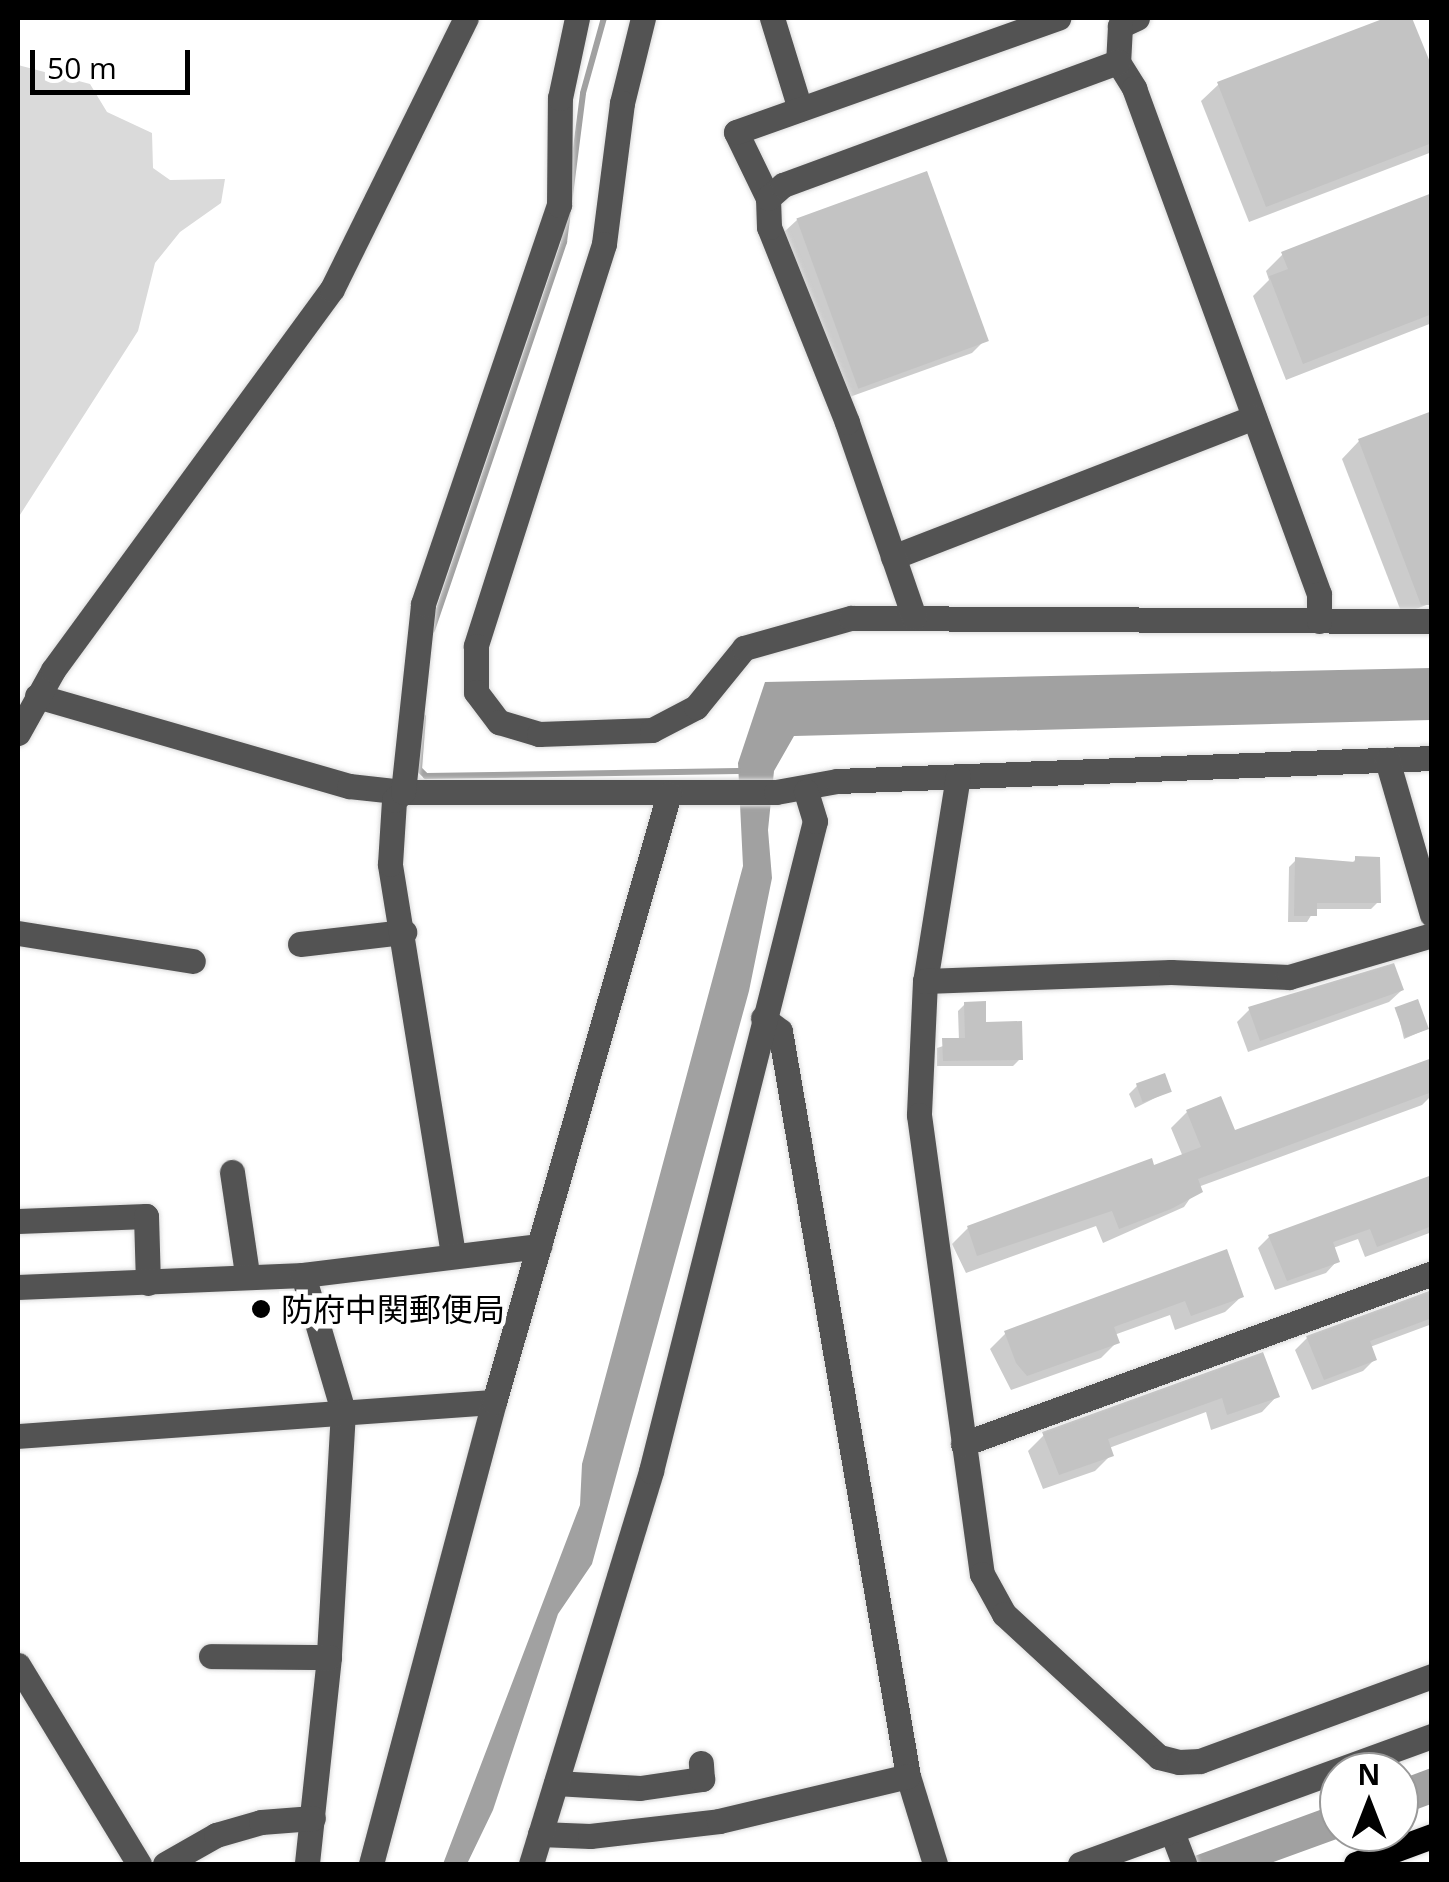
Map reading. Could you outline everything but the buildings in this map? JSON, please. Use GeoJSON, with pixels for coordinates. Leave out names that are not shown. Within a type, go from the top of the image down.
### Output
{"type":"FeatureCollection","features":[{"type":"Feature","properties":{"kind":"main road"},"geometry":{"type":"LineString","coordinates":[[1356,1864],[1432,1836]]}},
{"type":"Feature","properties":{"kind":"street"},"geometry":{"type":"LineString","coordinates":[[18,732],[37,696],[332,289],[466,18]]}},
{"type":"Feature","properties":{"kind":"street"},"geometry":{"type":"LineString","coordinates":[[453,1254],[390,864],[394,800],[403,792],[423,604],[560,205],[560,98],[577,18]]}},
{"type":"Feature","properties":{"kind":"street"},"geometry":{"type":"LineString","coordinates":[[643,18],[622,103],[604,244],[476,646],[476,692],[499,722],[518,732],[629,734],[679,721],[744,648],[770,637],[834,621],[914,617],[1432,622]]}},
{"type":"Feature","properties":{"kind":"street"},"geometry":{"type":"LineString","coordinates":[[772,18],[800,109]]}},
{"type":"Feature","properties":{"kind":"street"},"geometry":{"type":"LineString","coordinates":[[914,617],[769,227],[768,198],[736,132],[1058,18]]}},
{"type":"Feature","properties":{"kind":"street"},"geometry":{"type":"LineString","coordinates":[[1122,20],[1118,62],[1134,88],[1319,594],[1319,622]]}},
{"type":"Feature","properties":{"kind":"street"},"geometry":{"type":"LineString","coordinates":[[768,198],[783,186],[1118,62]]}},
{"type":"Feature","properties":{"kind":"street"},"geometry":{"type":"LineString","coordinates":[[893,557],[1254,417]]}},
{"type":"Feature","properties":{"kind":"street"},"geometry":{"type":"LineString","coordinates":[[37,696],[349,786],[403,792],[776,792],[806,791],[836,781],[1432,758]]}},
{"type":"Feature","properties":{"kind":"street"},"geometry":{"type":"LineString","coordinates":[[1387,760],[1432,915]]}},
{"type":"Feature","properties":{"kind":"street"},"geometry":{"type":"LineString","coordinates":[[958,776],[924,981],[919,1114],[982,1574],[1004,1614],[1158,1756],[1200,1761],[1432,1676]]}},
{"type":"Feature","properties":{"kind":"street"},"geometry":{"type":"LineString","coordinates":[[532,1864],[651,1470],[815,821],[806,791]]}},
{"type":"Feature","properties":{"kind":"street"},"geometry":{"type":"LineString","coordinates":[[371,1864],[494,1402],[670,794]]}},
{"type":"Feature","properties":{"kind":"street"},"geometry":{"type":"LineString","coordinates":[[300,944],[404,932]]}},
{"type":"Feature","properties":{"kind":"street"},"geometry":{"type":"LineString","coordinates":[[18,934],[193,961]]}},
{"type":"Feature","properties":{"kind":"street"},"geometry":{"type":"LineString","coordinates":[[924,981],[1171,972],[1290,977],[1432,935]]}},
{"type":"Feature","properties":{"kind":"street"},"geometry":{"type":"LineString","coordinates":[[763,1018],[780,1030],[908,1776],[935,1864]]}},
{"type":"Feature","properties":{"kind":"street"},"geometry":{"type":"LineString","coordinates":[[232,1172],[248,1274]]}},
{"type":"Feature","properties":{"kind":"street"},"geometry":{"type":"LineString","coordinates":[[18,1220],[146,1216],[148,1283]]}},
{"type":"Feature","properties":{"kind":"street"},"geometry":{"type":"LineString","coordinates":[[18,1287],[148,1283],[248,1274],[303,1275],[539,1246]]}},
{"type":"Feature","properties":{"kind":"street"},"geometry":{"type":"LineString","coordinates":[[964,1444],[1432,1273]]}},
{"type":"Feature","properties":{"kind":"street"},"geometry":{"type":"LineString","coordinates":[[303,1275],[343,1410],[329,1656],[307,1864]]}},
{"type":"Feature","properties":{"kind":"street"},"geometry":{"type":"LineString","coordinates":[[18,1436],[494,1402]]}},
{"type":"Feature","properties":{"kind":"street"},"geometry":{"type":"LineString","coordinates":[[210,1656],[329,1656]]}},
{"type":"Feature","properties":{"kind":"street"},"geometry":{"type":"LineString","coordinates":[[18,1665],[139,1864]]}},
{"type":"Feature","properties":{"kind":"street"},"geometry":{"type":"LineString","coordinates":[[1080,1864],[1177,1846],[1432,1736]]}},
{"type":"Feature","properties":{"kind":"street"},"geometry":{"type":"LineString","coordinates":[[556,1783],[640,1788],[702,1780],[701,1763]]}},
{"type":"Feature","properties":{"kind":"street"},"geometry":{"type":"LineString","coordinates":[[540,1834],[590,1836],[719,1821],[908,1776]]}},
{"type":"Feature","properties":{"kind":"street"},"geometry":{"type":"LineString","coordinates":[[164,1864],[216,1835],[261,1822],[313,1818]]}},
{"type":"Feature","properties":{"kind":"shaded area"},"geometry":{"type":"Polygon","coordinates":[[[18,65],[90,84],[107,112],[152,133],[153,168],[170,180],[225,179],[221,203],[180,232],[155,263],[138,331],[18,518],[18,65]]]}},
{"type":"Feature","properties":{"kind":"shaded area"},"geometry":{"type":"Polygon","coordinates":[[[1431,668],[1431,720],[794,736],[774,771],[768,830],[772,878],[749,991],[592,1564],[558,1614],[493,1810],[467,1864],[443,1864],[580,1505],[582,1464],[743,866],[738,763],[765,682],[1431,668]]]}},
{"type":"Feature","properties":{"kind":"shaded area"},"geometry":{"type":"Polygon","coordinates":[[[1431,1768],[1431,1804],[1419,1808],[1419,1772],[1431,1768]]]}},
{"type":"Feature","properties":{"kind":"shaded area"},"geometry":{"type":"Polygon","coordinates":[[[1319,1810],[1319,1845],[1268,1864],[1173,1864],[1319,1810]]]}},
{"type":"Feature","properties":{"kind":"waterway"},"geometry":{"type":"LineString","coordinates":[[432,630],[564,242],[583,93],[604,18]]}},
{"type":"Feature","properties":{"kind":"waterway"},"geometry":{"type":"LineString","coordinates":[[423,717],[419,769],[426,776],[738,771]]}},
{"type":"Feature","properties":{"kind":"place","name":"防府中関郵便局"},"geometry":{"type":"Point","coordinates":[261,1309]}}]}
